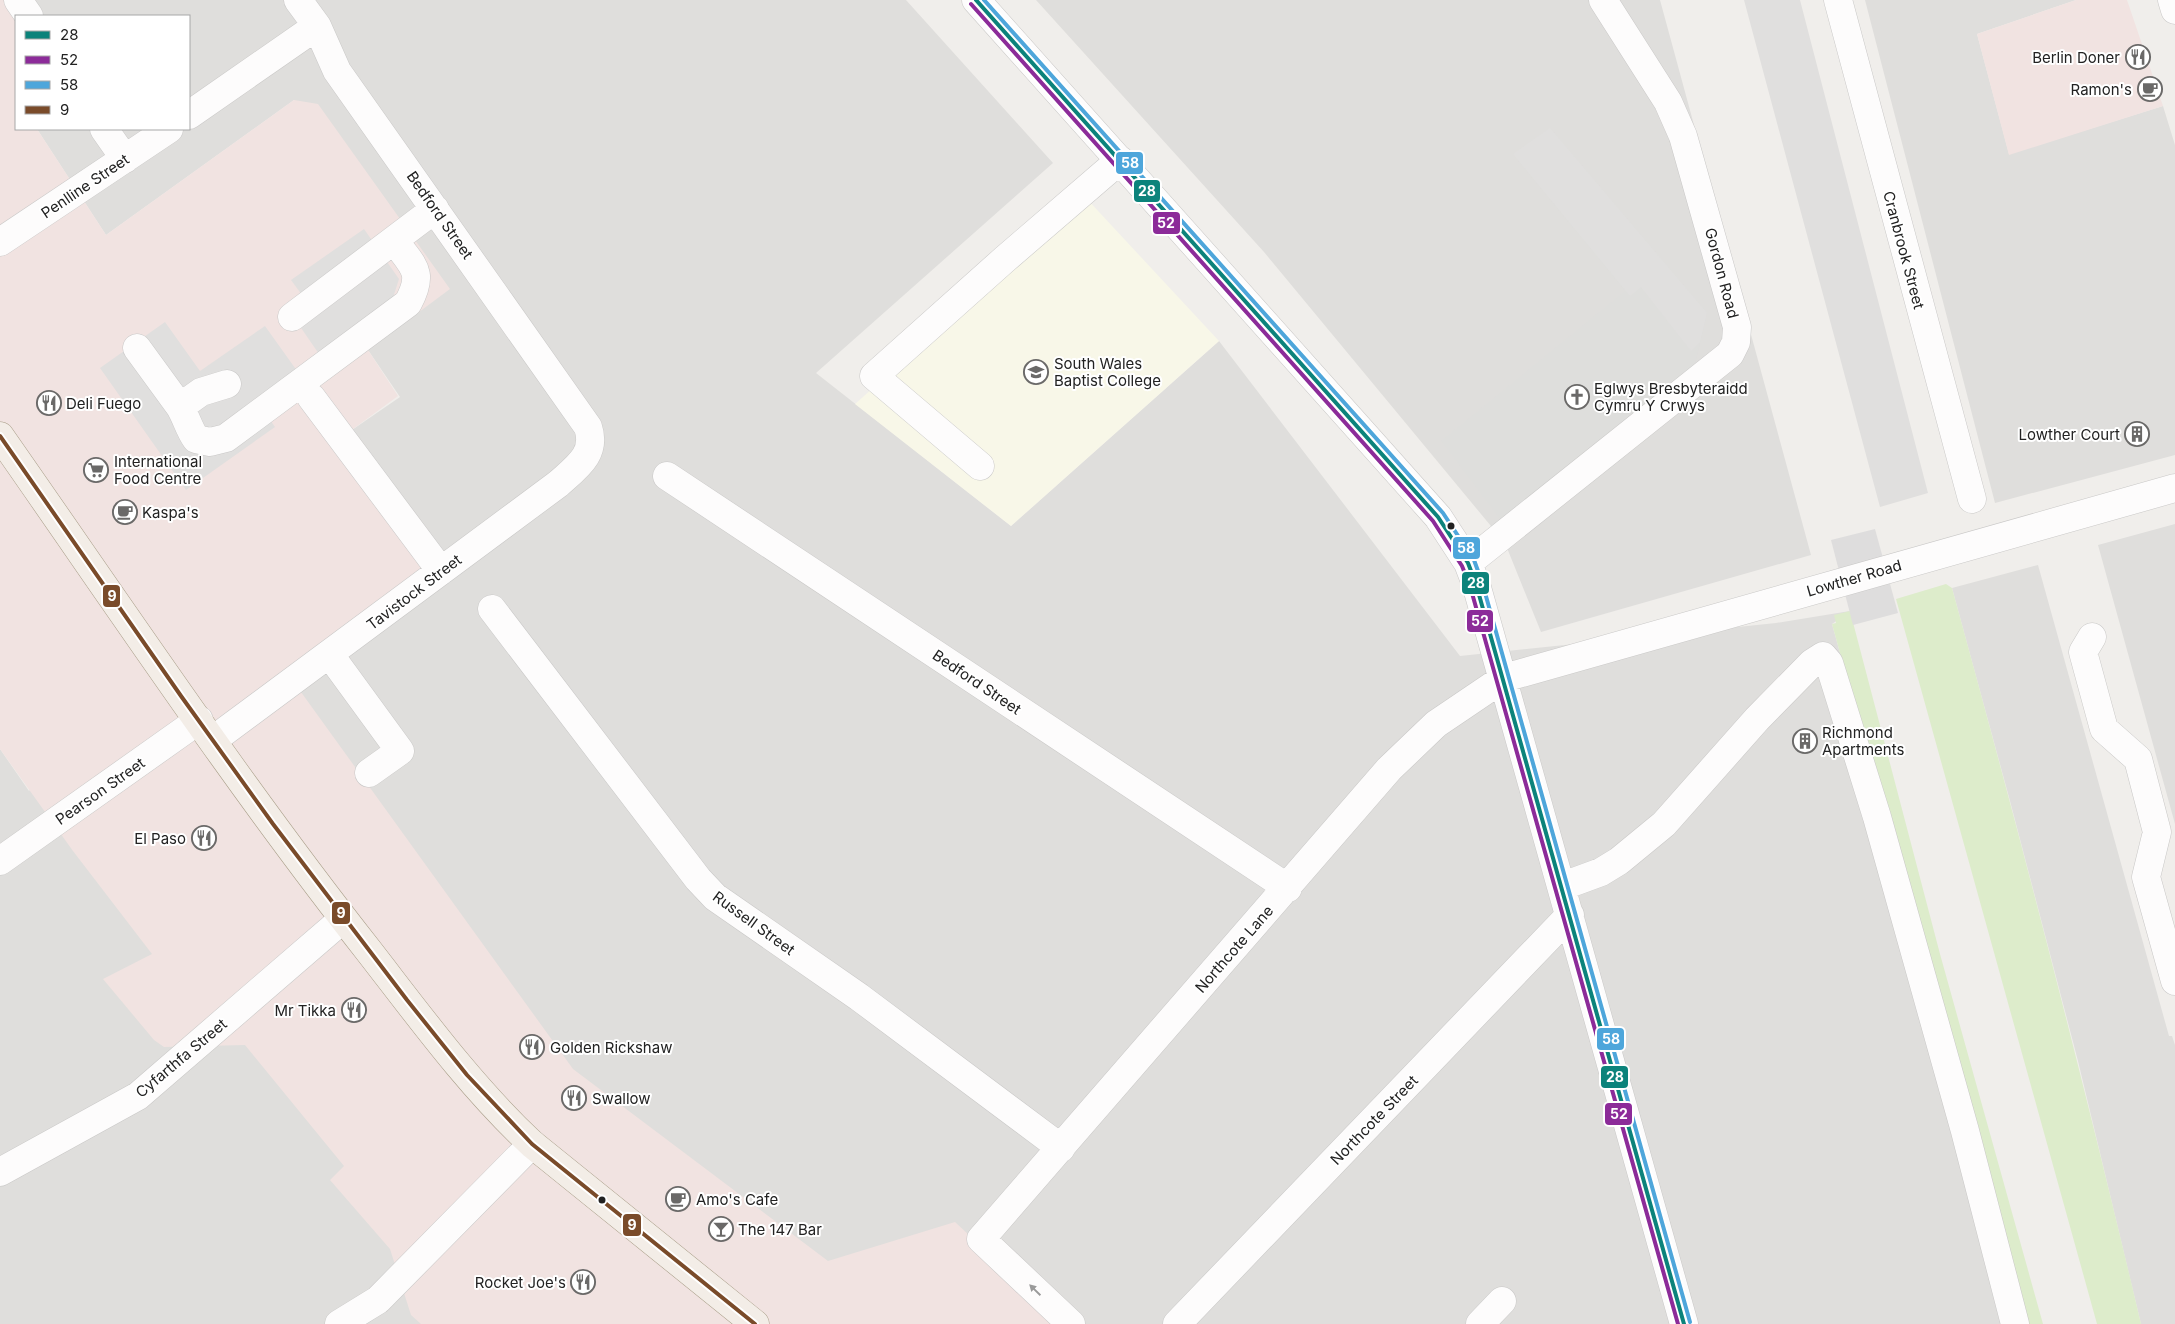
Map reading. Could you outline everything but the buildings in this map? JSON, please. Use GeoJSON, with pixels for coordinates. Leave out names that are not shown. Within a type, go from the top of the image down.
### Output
{"type":"FeatureCollection","features":[{"type":"Feature","properties":{"kind":"main road"},"geometry":{"type":"LineString","coordinates":[[0,436],[270,822],[343,919],[479,1089],[505,1119],[532,1144],[755,1324]]}},
{"type":"Feature","properties":{"kind":"street"},"geometry":{"type":"LineString","coordinates":[[18,0],[28,15]]}},
{"type":"Feature","properties":{"kind":"street","name":"Bedford Street"},"geometry":{"type":"LineString","coordinates":[[298,0],[318,26],[337,71],[588,427]]}},
{"type":"Feature","properties":{"kind":"street"},"geometry":{"type":"LineString","coordinates":[[976,0],[1438,517],[1468,563],[1504,678],[1684,1324]]}},
{"type":"Feature","properties":{"kind":"street","name":"Gordon Road"},"geometry":{"type":"LineString","coordinates":[[1468,563],[1730,354],[1736,342],[1737,327],[1683,136],[1668,102],[1603,0]]}},
{"type":"Feature","properties":{"kind":"street","name":"Cranbrook Street"},"geometry":{"type":"LineString","coordinates":[[1838,0],[1972,499]]}},
{"type":"Feature","properties":{"kind":"street"},"geometry":{"type":"LineString","coordinates":[[2172,0],[2175,10]]}},
{"type":"Feature","properties":{"kind":"street"},"geometry":{"type":"LineString","coordinates":[[190,114],[318,26]]}},
{"type":"Feature","properties":{"kind":"street"},"geometry":{"type":"LineString","coordinates":[[105,130],[125,159]]}},
{"type":"Feature","properties":{"kind":"street","name":"Penlline Street"},"geometry":{"type":"LineString","coordinates":[[0,242],[168,130]]}},
{"type":"Feature","properties":{"kind":"street"},"geometry":{"type":"LineString","coordinates":[[980,466],[874,376],[1120,160]]}},
{"type":"Feature","properties":{"kind":"street"},"geometry":{"type":"LineString","coordinates":[[292,317],[435,209]]}},
{"type":"Feature","properties":{"kind":"street"},"geometry":{"type":"LineString","coordinates":[[137,348],[186,416],[189,429],[196,439],[210,442],[226,438],[408,303],[416,285],[416,276],[394,240]]}},
{"type":"Feature","properties":{"kind":"street"},"geometry":{"type":"LineString","coordinates":[[180,407],[201,392],[228,384]]}},
{"type":"Feature","properties":{"kind":"street"},"geometry":{"type":"LineString","coordinates":[[311,397],[441,571]]}},
{"type":"Feature","properties":{"kind":"street","name":"Tavistock Street"},"geometry":{"type":"LineString","coordinates":[[206,730],[330,655],[571,473],[589,451],[592,443],[588,427]]}},
{"type":"Feature","properties":{"kind":"street","name":"Bedford Street"},"geometry":{"type":"LineString","coordinates":[[667,476],[1288,888]]}},
{"type":"Feature","properties":{"kind":"street","name":"Lowther Road"},"geometry":{"type":"LineString","coordinates":[[1504,678],[2175,488]]}},
{"type":"Feature","properties":{"kind":"street","name":"Russell Street"},"geometry":{"type":"LineString","coordinates":[[492,609],[698,879],[715,896],[859,997],[1061,1148]]}},
{"type":"Feature","properties":{"kind":"street"},"geometry":{"type":"LineString","coordinates":[[2092,637],[2083,652],[2104,729],[2138,759],[2157,832],[2146,877],[2175,981]]}},
{"type":"Feature","properties":{"kind":"street"},"geometry":{"type":"LineString","coordinates":[[330,655],[400,751],[369,773]]}},
{"type":"Feature","properties":{"kind":"street"},"geometry":{"type":"LineString","coordinates":[[1563,886],[1601,872],[1620,861],[1664,824],[1757,719],[1812,663],[1823,656],[1830,663],[1877,817],[1965,1131],[2015,1324]]}},
{"type":"Feature","properties":{"kind":"street","name":"Northcote Lane"},"geometry":{"type":"LineString","coordinates":[[1071,1324],[981,1239],[1288,888],[1389,769],[1436,724],[1504,678]]}},
{"type":"Feature","properties":{"kind":"street","name":"Pearson Street"},"geometry":{"type":"LineString","coordinates":[[0,861],[206,730]]}},
{"type":"Feature","properties":{"kind":"street","name":"Northcote Street"},"geometry":{"type":"LineString","coordinates":[[1177,1324],[1570,915]]}},
{"type":"Feature","properties":{"kind":"street","name":"Cyfarthfa Street"},"geometry":{"type":"LineString","coordinates":[[0,1172],[138,1096],[343,919]]}},
{"type":"Feature","properties":{"kind":"street"},"geometry":{"type":"LineString","coordinates":[[339,1324],[378,1300],[532,1144]]}},
{"type":"Feature","properties":{"kind":"street"},"geometry":{"type":"LineString","coordinates":[[1480,1324],[1502,1301]]}},
{"type":"Feature","properties":{"kind":"shaded area"},"geometry":{"type":"Polygon","coordinates":[[[0,0],[5,0],[15,15],[15,130],[38,130],[106,235],[294,100],[318,104],[450,289],[368,350],[398,396],[349,432],[449,575],[293,681],[573,1069],[828,1261],[955,1222],[1064,1324],[421,1324],[411,1315],[390,1249],[330,1180],[344,1166],[245,1045],[164,1047],[154,1040],[103,979],[152,954],[73,851],[0,749],[0,0]]]}},
{"type":"Feature","properties":{"kind":"shaded area"},"geometry":{"type":"Polygon","coordinates":[[[5,0],[906,0],[1053,163],[816,373],[1011,526],[1219,341],[1460,656],[1776,623],[1850,611],[1832,624],[2026,1324],[0,1324],[0,749],[29,791],[349,432],[400,397],[368,350],[294,100],[106,235],[38,130],[190,130],[190,15],[15,15],[5,0]]]}},
{"type":"Feature","properties":{"kind":"shaded area"},"geometry":{"type":"Polygon","coordinates":[[[1036,0],[1660,0],[1811,555],[1541,632],[1505,543],[1264,252],[1036,0]]]}},
{"type":"Feature","properties":{"kind":"shaded area"},"geometry":{"type":"Polygon","coordinates":[[[1744,0],[1800,0],[1928,493],[1880,507],[1744,0]]]}},
{"type":"Feature","properties":{"kind":"shaded area"},"geometry":{"type":"Polygon","coordinates":[[[1865,0],[2076,0],[1977,34],[2009,154],[2163,106],[2175,145],[2175,455],[1995,503],[1865,0]]]}},
{"type":"Feature","properties":{"kind":"shaded area"},"geometry":{"type":"Polygon","coordinates":[[[2076,0],[2127,0],[2163,106],[2009,155],[1977,34],[2076,0]]]}},
{"type":"Feature","properties":{"kind":"shaded area"},"geometry":{"type":"Polygon","coordinates":[[[1550,128],[1707,313],[1695,364],[1500,519],[1441,441],[1625,291],[1513,154],[1550,128]]]}},
{"type":"Feature","properties":{"kind":"shaded area"},"geometry":{"type":"Polygon","coordinates":[[[1550,128],[1707,313],[1700,342],[1691,351],[1641,287],[1630,296],[1513,154],[1550,128]]]}},
{"type":"Feature","properties":{"kind":"shaded area","name":"South Wales Baptist College"},"geometry":{"type":"Polygon","coordinates":[[[1086,198],[1219,341],[1011,526],[855,404],[1086,198]]]}},
{"type":"Feature","properties":{"kind":"shaded area"},"geometry":{"type":"Polygon","coordinates":[[[364,229],[399,279],[391,304],[319,354],[286,306],[302,295],[291,280],[364,229]]]}},
{"type":"Feature","properties":{"kind":"shaded area"},"geometry":{"type":"Polygon","coordinates":[[[165,322],[200,371],[265,326],[300,375],[259,404],[275,427],[186,490],[100,368],[165,322]]]}},
{"type":"Feature","properties":{"kind":"shaded area"},"geometry":{"type":"Polygon","coordinates":[[[2175,524],[2175,824],[2098,545],[2175,524]]]}},
{"type":"Feature","properties":{"kind":"shaded area"},"geometry":{"type":"Polygon","coordinates":[[[2038,565],[2169,1036],[2172,1036],[2175,1045],[2175,1324],[2141,1324],[2078,1061],[1952,588],[2038,565]]]}},
{"type":"Feature","properties":{"kind":"green space"},"geometry":{"type":"Polygon","coordinates":[[[1946,584],[1952,588],[2026,863],[2141,1324],[2097,1324],[1896,599],[1946,584]]]}},
{"type":"Feature","properties":{"kind":"green space"},"geometry":{"type":"Polygon","coordinates":[[[1850,611],[1940,954],[2043,1324],[2026,1324],[1832,624],[1836,623],[1834,615],[1850,611]]]}},
{"type":"Feature","properties":{"kind":"pier"},"geometry":{"type":"Polygon","coordinates":[[[1875,529],[1898,613],[1853,625],[1831,540],[1875,529]]]}},
{"type":"Feature","properties":{"kind":"transit line","name":"28"},"geometry":{"type":"LineString","coordinates":[[976,0],[1438,517],[1468,563],[1476,584],[1684,1324]]}},
{"type":"Feature","properties":{"kind":"transit line","name":"58"},"geometry":{"type":"LineString","coordinates":[[984,0],[1443,513],[1474,560],[1482,582],[1690,1322]]}},
{"type":"Feature","properties":{"kind":"transit line","name":"52"},"geometry":{"type":"LineString","coordinates":[[971,4],[1433,521],[1462,566],[1470,586],[1678,1324]]}},
{"type":"Feature","properties":{"kind":"transit line","name":"9"},"geometry":{"type":"LineString","coordinates":[[0,436],[181,696],[273,824],[407,1000],[467,1075],[532,1144],[755,1324]]}},
{"type":"Feature","properties":{"kind":"place","name":"Berlin Doner"},"geometry":{"type":"Point","coordinates":[2138,57]}},
{"type":"Feature","properties":{"kind":"place","name":"Ramon's"},"geometry":{"type":"Point","coordinates":[2150,89]}},
{"type":"Feature","properties":{"kind":"place","name":"South Wales Baptist College"},"geometry":{"type":"Point","coordinates":[1036,372]}},
{"type":"Feature","properties":{"kind":"place","name":"Eglwys Bresbyteraidd Cymru Y Crwys"},"geometry":{"type":"Point","coordinates":[1577,397]}},
{"type":"Feature","properties":{"kind":"place","name":"Deli Fuego"},"geometry":{"type":"Point","coordinates":[49,403]}},
{"type":"Feature","properties":{"kind":"place","name":"Lowther Court"},"geometry":{"type":"Point","coordinates":[2137,434]}},
{"type":"Feature","properties":{"kind":"place","name":"International Food Centre"},"geometry":{"type":"Point","coordinates":[96,470]}},
{"type":"Feature","properties":{"kind":"place","name":"Kaspa's"},"geometry":{"type":"Point","coordinates":[125,512]}},
{"type":"Feature","properties":{"kind":"place","name":"Richmond Apartments"},"geometry":{"type":"Point","coordinates":[1805,741]}},
{"type":"Feature","properties":{"kind":"place","name":"El Paso"},"geometry":{"type":"Point","coordinates":[204,838]}},
{"type":"Feature","properties":{"kind":"place","name":"Mr Tikka"},"geometry":{"type":"Point","coordinates":[354,1010]}},
{"type":"Feature","properties":{"kind":"place","name":"Golden Rickshaw"},"geometry":{"type":"Point","coordinates":[532,1047]}},
{"type":"Feature","properties":{"kind":"place","name":"Swallow"},"geometry":{"type":"Point","coordinates":[574,1098]}},
{"type":"Feature","properties":{"kind":"place","name":"Amo's Cafe"},"geometry":{"type":"Point","coordinates":[678,1199]}},
{"type":"Feature","properties":{"kind":"place","name":"The 147 Bar"},"geometry":{"type":"Point","coordinates":[721,1229]}},
{"type":"Feature","properties":{"kind":"place","name":"Rocket Joe's"},"geometry":{"type":"Point","coordinates":[583,1282]}}]}
